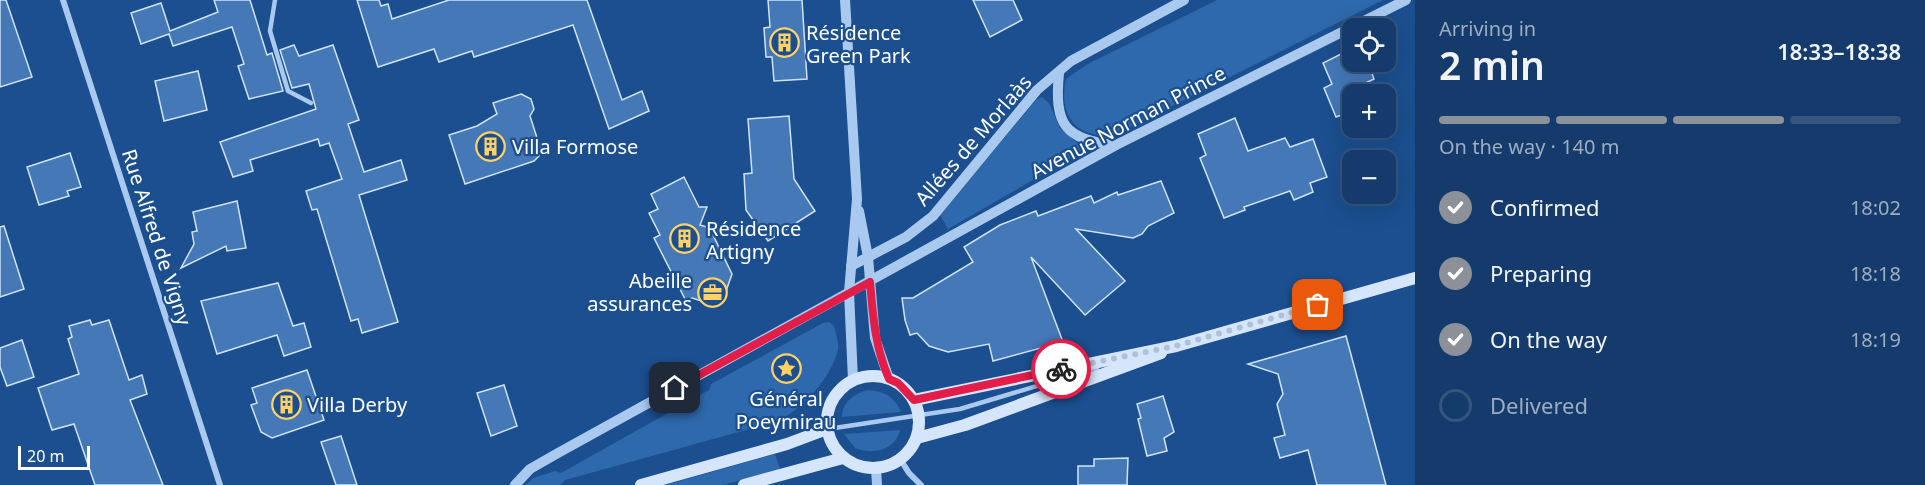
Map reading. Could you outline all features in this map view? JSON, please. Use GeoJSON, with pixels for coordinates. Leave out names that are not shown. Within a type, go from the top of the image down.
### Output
{"type":"FeatureCollection","features":[{"type":"Feature","properties":{"kind":"main road"},"geometry":{"type":"LineString","coordinates":[[914,400],[1176,346],[1415,278]]}},
{"type":"Feature","properties":{"kind":"main road"},"geometry":{"type":"LineString","coordinates":[[917,438],[965,425],[1143,362],[1176,346]]}},
{"type":"Feature","properties":{"kind":"main road"},"geometry":{"type":"LineString","coordinates":[[867,376],[889,379],[898,383],[914,400],[919,416],[917,438],[909,451],[900,459],[876,468],[867,468],[843,458],[832,443],[827,429],[827,414],[832,400],[853,380],[867,376]]}},
{"type":"Feature","properties":{"kind":"main road"},"geometry":{"type":"LineString","coordinates":[[641,485],[788,444],[827,429]]}},
{"type":"Feature","properties":{"kind":"main road"},"geometry":{"type":"LineString","coordinates":[[744,485],[843,458]]}},
{"type":"Feature","properties":{"kind":"street","name":"Rue Alfred de Vigny"},"geometry":{"type":"LineString","coordinates":[[63,0],[220,485]]}},
{"type":"Feature","properties":{"kind":"street"},"geometry":{"type":"LineString","coordinates":[[845,0],[857,199],[868,256],[875,338],[889,379]]}},
{"type":"Feature","properties":{"kind":"street","name":"Allées de Morlaàs"},"geometry":{"type":"LineString","coordinates":[[851,266],[906,237],[933,216],[1037,90],[1071,62],[1184,0]]}},
{"type":"Feature","properties":{"kind":"street","name":"Avenue Norman Prince"},"geometry":{"type":"LineString","coordinates":[[870,282],[1116,145],[1406,0]]}},
{"type":"Feature","properties":{"kind":"street","name":"Allées de Morlaàs"},"geometry":{"type":"LineString","coordinates":[[1059,73],[1057,103],[1061,118],[1069,129],[1079,139],[1116,145]]}},
{"type":"Feature","properties":{"kind":"street"},"geometry":{"type":"LineString","coordinates":[[853,380],[849,292],[857,199]]}},
{"type":"Feature","properties":{"kind":"street"},"geometry":{"type":"LineString","coordinates":[[515,485],[530,469],[870,282]]}},
{"type":"Feature","properties":{"kind":"street"},"geometry":{"type":"LineString","coordinates":[[900,459],[921,485]]}},
{"type":"Feature","properties":{"kind":"street"},"geometry":{"type":"LineString","coordinates":[[876,468],[877,485]]}},
{"type":"Feature","properties":{"kind":"lane"},"geometry":{"type":"LineString","coordinates":[[275,0],[270,32],[288,91],[311,104]]}},
{"type":"Feature","properties":{"kind":"lane"},"geometry":{"type":"LineString","coordinates":[[827,429],[919,416],[972,405],[1108,365],[1135,353]]}},
{"type":"Feature","properties":{"kind":"shaded area"},"geometry":{"type":"Polygon","coordinates":[[[1217,0],[1383,0],[1347,18],[1342,18],[1342,21],[1114,135],[1089,133],[1080,129],[1068,114],[1064,92],[1066,79],[1086,65],[1217,0]]]}},
{"type":"Feature","properties":{"kind":"shaded area"},"geometry":{"type":"Polygon","coordinates":[[[1042,97],[1049,103],[1060,128],[1080,145],[1080,153],[948,229],[940,215],[1036,100],[1042,97]]]}},
{"type":"Feature","properties":{"kind":"shaded area"},"geometry":{"type":"Polygon","coordinates":[[[829,322],[834,326],[838,350],[829,372],[814,393],[785,417],[775,422],[565,480],[560,485],[526,485],[533,478],[555,471],[561,473],[709,390],[711,384],[823,323],[829,322]]]}},
{"type":"Feature","properties":{"kind":"shaded area"},"geometry":{"type":"Polygon","coordinates":[[[867,390],[888,395],[901,412],[842,417],[846,403],[857,394],[867,390]]]}},
{"type":"Feature","properties":{"kind":"shaded area"},"geometry":{"type":"Polygon","coordinates":[[[900,430],[893,443],[882,450],[875,451],[855,448],[844,434],[900,430]]]}},
{"type":"Feature","properties":{"kind":"shaded area"},"geometry":{"type":"Polygon","coordinates":[[[775,454],[780,469],[723,485],[666,485],[775,454]]]}},
{"type":"Feature","properties":{"kind":"building"},"geometry":{"type":"Polygon","coordinates":[[[0,0],[6,0],[32,77],[0,87],[0,0]]]}},
{"type":"Feature","properties":{"kind":"building"},"geometry":{"type":"Polygon","coordinates":[[[214,0],[250,0],[267,55],[272,53],[283,91],[249,99],[238,66],[244,64],[232,27],[173,46],[169,34],[141,44],[131,13],[161,3],[170,31],[218,12],[214,0]]]}},
{"type":"Feature","properties":{"kind":"building"},"geometry":{"type":"Polygon","coordinates":[[[357,0],[379,0],[381,6],[388,4],[392,19],[449,0],[587,0],[622,100],[642,91],[649,111],[609,129],[573,25],[474,57],[472,51],[439,62],[434,49],[378,67],[357,0]]]}},
{"type":"Feature","properties":{"kind":"building","name":"Résidence Green Park"},"geometry":{"type":"Polygon","coordinates":[[[768,0],[802,0],[807,79],[774,81],[772,57],[766,57],[764,28],[770,27],[768,0]]]}},
{"type":"Feature","properties":{"kind":"building"},"geometry":{"type":"Polygon","coordinates":[[[973,0],[1013,0],[1022,20],[990,37],[973,0]]]}},
{"type":"Feature","properties":{"kind":"building"},"geometry":{"type":"Polygon","coordinates":[[[294,45],[299,56],[333,45],[359,120],[348,124],[364,172],[401,160],[407,180],[359,195],[398,322],[362,333],[358,319],[351,321],[317,209],[312,210],[306,191],[342,179],[329,143],[320,146],[318,139],[250,160],[253,171],[233,177],[220,142],[316,109],[309,84],[292,88],[280,50],[294,45]]]}},
{"type":"Feature","properties":{"kind":"building"},"geometry":{"type":"Polygon","coordinates":[[[1342,54],[1342,72],[1372,72],[1374,79],[1364,84],[1342,84],[1342,115],[1336,117],[1324,88],[1332,84],[1323,63],[1342,54]]]}},
{"type":"Feature","properties":{"kind":"building"},"geometry":{"type":"Polygon","coordinates":[[[198,71],[207,110],[164,121],[155,81],[198,71]]]}},
{"type":"Feature","properties":{"kind":"building","name":"Villa Formose"},"geometry":{"type":"Polygon","coordinates":[[[521,94],[531,99],[534,109],[530,116],[540,147],[539,156],[534,161],[465,184],[449,135],[477,126],[497,114],[493,103],[521,94]]]}},
{"type":"Feature","properties":{"kind":"building"},"geometry":{"type":"Polygon","coordinates":[[[789,116],[794,179],[815,211],[768,241],[746,210],[744,174],[752,173],[748,119],[789,116]]]}},
{"type":"Feature","properties":{"kind":"building"},"geometry":{"type":"Polygon","coordinates":[[[1235,118],[1248,151],[1285,138],[1290,147],[1313,139],[1327,177],[1310,183],[1313,192],[1294,200],[1290,191],[1244,207],[1245,210],[1224,218],[1200,158],[1206,155],[1198,134],[1235,118]]]}},
{"type":"Feature","properties":{"kind":"building"},"geometry":{"type":"Polygon","coordinates":[[[70,153],[81,187],[67,191],[69,196],[39,205],[27,167],[70,153]]]}},
{"type":"Feature","properties":{"kind":"building","name":"Résidence Artigny"},"geometry":{"type":"Polygon","coordinates":[[[684,177],[699,207],[707,207],[700,225],[717,230],[714,237],[732,274],[725,294],[708,303],[692,298],[686,301],[654,238],[660,235],[649,213],[658,209],[651,194],[684,177]]]}},
{"type":"Feature","properties":{"kind":"building"},"geometry":{"type":"Polygon","coordinates":[[[1161,181],[1174,213],[1148,226],[1142,234],[1133,238],[1076,229],[1125,281],[1085,315],[1031,257],[1063,342],[993,361],[989,344],[948,352],[929,346],[917,333],[910,335],[902,298],[913,298],[973,262],[964,247],[1000,225],[1036,211],[1038,216],[1091,196],[1094,203],[1117,192],[1118,195],[1161,181]]]}},
{"type":"Feature","properties":{"kind":"building"},"geometry":{"type":"Polygon","coordinates":[[[237,201],[246,248],[227,251],[226,246],[181,268],[194,244],[192,232],[197,231],[193,212],[237,201]]]}},
{"type":"Feature","properties":{"kind":"building"},"geometry":{"type":"Polygon","coordinates":[[[4,226],[24,289],[0,297],[0,227],[4,226]]]}},
{"type":"Feature","properties":{"kind":"building"},"geometry":{"type":"Polygon","coordinates":[[[278,283],[293,326],[304,323],[311,347],[284,356],[277,335],[217,354],[201,301],[278,283]]]}},
{"type":"Feature","properties":{"kind":"building"},"geometry":{"type":"Polygon","coordinates":[[[90,320],[92,325],[109,320],[129,380],[142,375],[147,394],[130,400],[163,485],[95,485],[74,424],[52,430],[38,388],[79,374],[68,339],[72,337],[69,326],[90,320]]]}},
{"type":"Feature","properties":{"kind":"building"},"geometry":{"type":"Polygon","coordinates":[[[1346,336],[1386,485],[1317,485],[1308,450],[1280,458],[1274,438],[1285,435],[1277,404],[1283,394],[1278,374],[1248,364],[1346,336]]]}},
{"type":"Feature","properties":{"kind":"building"},"geometry":{"type":"Polygon","coordinates":[[[22,340],[34,377],[7,386],[0,367],[0,348],[22,340]]]}},
{"type":"Feature","properties":{"kind":"building","name":"Villa Derby"},"geometry":{"type":"Polygon","coordinates":[[[307,370],[324,420],[272,438],[261,432],[251,405],[257,403],[252,388],[307,370]]]}},
{"type":"Feature","properties":{"kind":"building"},"geometry":{"type":"Polygon","coordinates":[[[504,385],[517,426],[491,436],[477,393],[504,385]]]}},
{"type":"Feature","properties":{"kind":"building"},"geometry":{"type":"Polygon","coordinates":[[[1163,396],[1174,432],[1164,438],[1167,451],[1147,456],[1138,419],[1141,418],[1137,404],[1163,396]]]}},
{"type":"Feature","properties":{"kind":"building"},"geometry":{"type":"Polygon","coordinates":[[[341,436],[357,485],[336,485],[321,442],[341,436]]]}},
{"type":"Feature","properties":{"kind":"building"},"geometry":{"type":"Polygon","coordinates":[[[1128,458],[1127,485],[1078,485],[1078,466],[1094,466],[1094,459],[1128,458]]]}},
{"type":"Feature","properties":{"kind":"way so far"},"geometry":{"type":"LineString","coordinates":[[1061,369],[1176,346],[1318,305]]}},
{"type":"Feature","properties":{"kind":"place","name":"Résidence Green Park"},"geometry":{"type":"Point","coordinates":[785,43]}},
{"type":"Feature","properties":{"kind":"place","name":"Villa Formose"},"geometry":{"type":"Point","coordinates":[491,146]}},
{"type":"Feature","properties":{"kind":"place","name":"Résidence Artigny"},"geometry":{"type":"Point","coordinates":[685,239]}},
{"type":"Feature","properties":{"kind":"place","name":"Abeille assurances"},"geometry":{"type":"Point","coordinates":[713,292]}},
{"type":"Feature","properties":{"kind":"place","name":"Général Poeymirau"},"geometry":{"type":"Point","coordinates":[786,368]}},
{"type":"Feature","properties":{"kind":"place","name":"Villa Derby"},"geometry":{"type":"Point","coordinates":[286,404]}},
{"type":"Feature","properties":{"kind":"route"},"geometry":{"type":"LineString","coordinates":[[675,388],[870,282],[875,338],[884,368],[889,379],[898,383],[914,400],[1061,369]]}}]}
